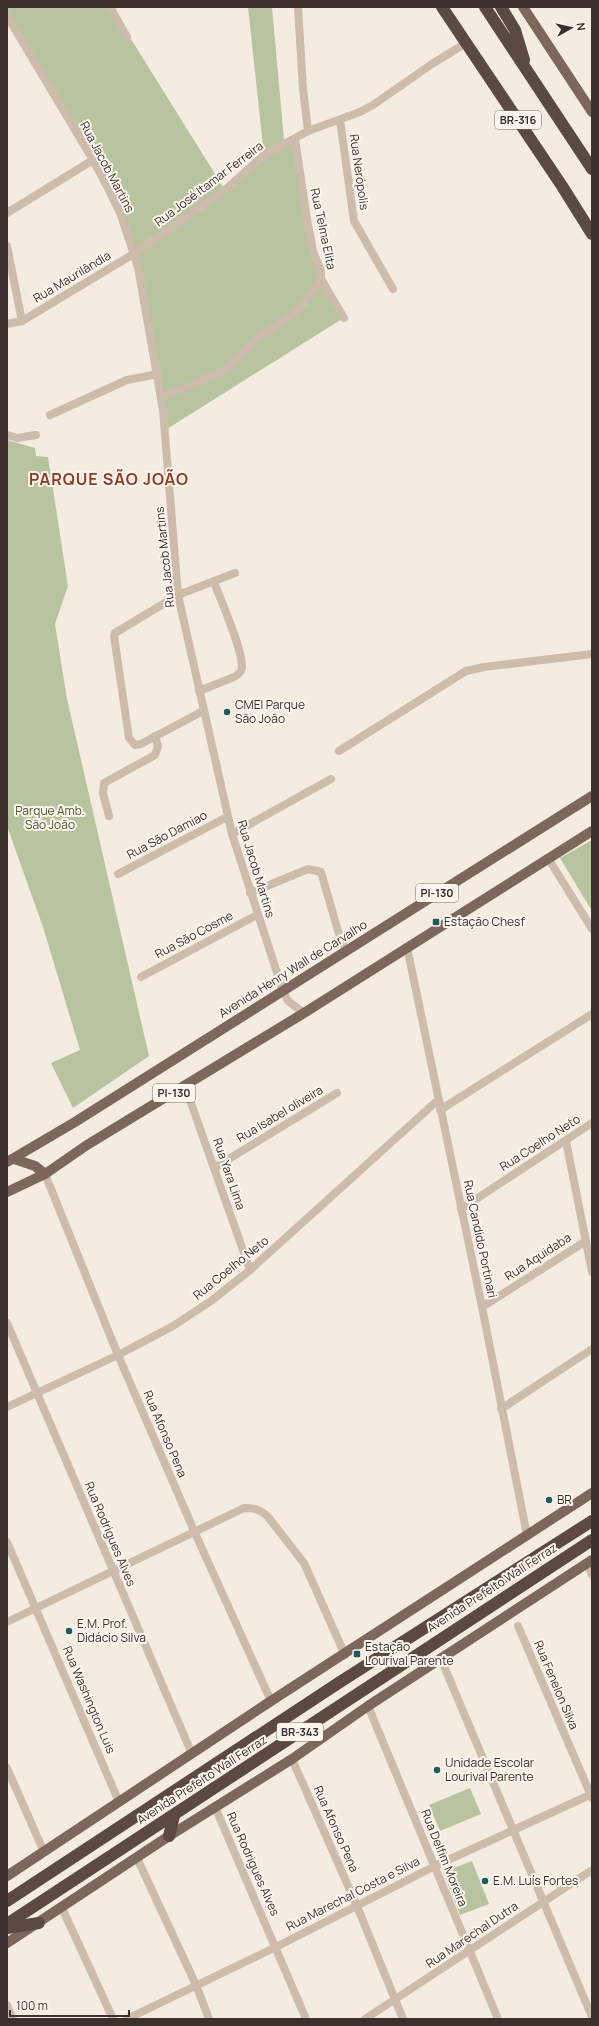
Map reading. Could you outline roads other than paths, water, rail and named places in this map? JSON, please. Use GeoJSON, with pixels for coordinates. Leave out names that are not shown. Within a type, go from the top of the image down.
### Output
{"type":"FeatureCollection","features":[{"type":"Feature","properties":{"kind":"highway","name":"BR-316"},"geometry":{"type":"LineString","coordinates":[[442,7],[562,186],[592,234]]}},
{"type":"Feature","properties":{"kind":"highway","name":"BR-316"},"geometry":{"type":"LineString","coordinates":[[485,7],[592,169]]}},
{"type":"Feature","properties":{"kind":"highway"},"geometry":{"type":"LineString","coordinates":[[501,7],[515,30],[526,69]]}},
{"type":"Feature","properties":{"kind":"highway","name":"Avenida Prefeito Wall Ferraz"},"geometry":{"type":"LineString","coordinates":[[7,1901],[340,1682],[592,1520]]}},
{"type":"Feature","properties":{"kind":"highway","name":"Avenida Prefeito Wall Ferraz"},"geometry":{"type":"LineString","coordinates":[[7,1924],[174,1816],[592,1540]]}},
{"type":"Feature","properties":{"kind":"highway"},"geometry":{"type":"LineString","coordinates":[[169,1836],[174,1816]]}},
{"type":"Feature","properties":{"kind":"highway"},"geometry":{"type":"LineString","coordinates":[[7,1928],[39,1923]]}},
{"type":"Feature","properties":{"kind":"main road"},"geometry":{"type":"LineString","coordinates":[[523,7],[592,112]]}},
{"type":"Feature","properties":{"kind":"main road","name":"Avenida Henry Wall de Carvalho"},"geometry":{"type":"LineString","coordinates":[[10,1160],[75,1122],[592,796]]}},
{"type":"Feature","properties":{"kind":"main road","name":"PI-130"},"geometry":{"type":"LineString","coordinates":[[7,1192],[45,1174],[87,1145],[304,1013],[592,831]]}},
{"type":"Feature","properties":{"kind":"main road"},"geometry":{"type":"LineString","coordinates":[[10,1160],[36,1166],[45,1174]]}},
{"type":"Feature","properties":{"kind":"main road","name":"Avenida Prefeito Wall Ferraz"},"geometry":{"type":"LineString","coordinates":[[7,1876],[271,1701],[345,1655],[592,1493]]}},
{"type":"Feature","properties":{"kind":"main road"},"geometry":{"type":"LineString","coordinates":[[7,1943],[169,1836],[292,1759],[368,1706],[590,1561]]}},
{"type":"Feature","properties":{"kind":"street"},"geometry":{"type":"LineString","coordinates":[[110,7],[127,37]]}},
{"type":"Feature","properties":{"kind":"street"},"geometry":{"type":"LineString","coordinates":[[298,7],[303,89],[308,132]]}},
{"type":"Feature","properties":{"kind":"street","name":"Rua Jacob Martins"},"geometry":{"type":"LineString","coordinates":[[7,16],[93,160],[121,215],[134,254],[162,397],[178,595],[203,711],[227,817],[257,915],[283,991],[288,1001],[304,1013]]}},
{"type":"Feature","properties":{"kind":"street","name":"Rua José Itamar Ferreira"},"geometry":{"type":"LineString","coordinates":[[134,254],[225,190],[264,155],[308,132],[373,105],[432,64],[466,43]]}},
{"type":"Feature","properties":{"kind":"street","name":"Rua Nerópolis"},"geometry":{"type":"LineString","coordinates":[[340,120],[354,221],[393,289]]}},
{"type":"Feature","properties":{"kind":"street","name":"Rua Telma Elita"},"geometry":{"type":"LineString","coordinates":[[295,138],[313,251],[321,270],[321,279],[344,318]]}},
{"type":"Feature","properties":{"kind":"street"},"geometry":{"type":"LineString","coordinates":[[7,213],[93,160]]}},
{"type":"Feature","properties":{"kind":"street"},"geometry":{"type":"LineString","coordinates":[[7,246],[22,321]]}},
{"type":"Feature","properties":{"kind":"street","name":"Rua Maurilândia"},"geometry":{"type":"LineString","coordinates":[[7,324],[22,321],[134,254]]}},
{"type":"Feature","properties":{"kind":"street"},"geometry":{"type":"LineString","coordinates":[[162,397],[214,376],[225,368],[260,336],[287,319],[305,302],[321,279]]}},
{"type":"Feature","properties":{"kind":"street"},"geometry":{"type":"LineString","coordinates":[[50,415],[127,380],[158,374]]}},
{"type":"Feature","properties":{"kind":"street"},"geometry":{"type":"LineString","coordinates":[[7,436],[17,438],[36,435]]}},
{"type":"Feature","properties":{"kind":"street"},"geometry":{"type":"LineString","coordinates":[[203,711],[141,744],[135,745],[129,738],[114,636],[115,632],[178,595],[235,573]]}},
{"type":"Feature","properties":{"kind":"street"},"geometry":{"type":"LineString","coordinates":[[199,691],[234,677],[239,674],[242,669],[234,637],[214,582]]}},
{"type":"Feature","properties":{"kind":"street"},"geometry":{"type":"LineString","coordinates":[[339,751],[466,671],[484,667],[592,654]]}},
{"type":"Feature","properties":{"kind":"street"},"geometry":{"type":"LineString","coordinates":[[109,816],[103,793],[104,783],[155,755],[158,746],[155,736]]}},
{"type":"Feature","properties":{"kind":"street"},"geometry":{"type":"LineString","coordinates":[[232,834],[331,779]]}},
{"type":"Feature","properties":{"kind":"street","name":"Rua São Damiao"},"geometry":{"type":"LineString","coordinates":[[118,874],[227,817]]}},
{"type":"Feature","properties":{"kind":"street"},"geometry":{"type":"LineString","coordinates":[[548,858],[592,929]]}},
{"type":"Feature","properties":{"kind":"street"},"geometry":{"type":"LineString","coordinates":[[250,893],[308,869],[321,872],[338,931],[346,951]]}},
{"type":"Feature","properties":{"kind":"street","name":"Rua São Cosme"},"geometry":{"type":"LineString","coordinates":[[141,976],[257,915]]}},
{"type":"Feature","properties":{"kind":"street","name":"Rua Candido Portinari"},"geometry":{"type":"LineString","coordinates":[[407,947],[482,1307],[527,1535]]}},
{"type":"Feature","properties":{"kind":"street"},"geometry":{"type":"LineString","coordinates":[[440,1110],[592,1014]]}},
{"type":"Feature","properties":{"kind":"street","name":"Rua Yara Lima"},"geometry":{"type":"LineString","coordinates":[[185,1086],[250,1270]]}},
{"type":"Feature","properties":{"kind":"street","name":"Rua Isabel oliveira"},"geometry":{"type":"LineString","coordinates":[[214,1168],[337,1093]]}},
{"type":"Feature","properties":{"kind":"street","name":"Rua Coelho Neto"},"geometry":{"type":"LineString","coordinates":[[7,1407],[118,1356],[193,1314],[250,1270],[438,1100]]}},
{"type":"Feature","properties":{"kind":"street","name":"Rua Coelho Neto"},"geometry":{"type":"LineString","coordinates":[[461,1209],[592,1123]]}},
{"type":"Feature","properties":{"kind":"street"},"geometry":{"type":"LineString","coordinates":[[566,1141],[592,1272]]}},
{"type":"Feature","properties":{"kind":"street","name":"Rua Afonso Pena"},"geometry":{"type":"LineString","coordinates":[[45,1174],[118,1356],[194,1533],[271,1701]]}},
{"type":"Feature","properties":{"kind":"street","name":"Rua Aquidaba"},"geometry":{"type":"LineString","coordinates":[[482,1307],[586,1241]]}},
{"type":"Feature","properties":{"kind":"street","name":"Rua Rodrigues Alves"},"geometry":{"type":"LineString","coordinates":[[7,1323],[192,1754]]}},
{"type":"Feature","properties":{"kind":"street"},"geometry":{"type":"LineString","coordinates":[[501,1409],[592,1349]]}},
{"type":"Feature","properties":{"kind":"street"},"geometry":{"type":"LineString","coordinates":[[7,1622],[244,1508],[252,1508],[263,1512],[304,1563],[345,1655]]}},
{"type":"Feature","properties":{"kind":"street","name":"Rua Washington Luis"},"geometry":{"type":"LineString","coordinates":[[7,1542],[119,1802]]}},
{"type":"Feature","properties":{"kind":"street"},"geometry":{"type":"LineString","coordinates":[[590,1561],[592,1574]]}},
{"type":"Feature","properties":{"kind":"street","name":"Rua Fenelon Silva"},"geometry":{"type":"LineString","coordinates":[[518,1626],[592,1796]]}},
{"type":"Feature","properties":{"kind":"street"},"geometry":{"type":"LineString","coordinates":[[441,1659],[592,2017]]}},
{"type":"Feature","properties":{"kind":"street","name":"Rua Delfim Moreira"},"geometry":{"type":"LineString","coordinates":[[368,1706],[435,1866],[468,1951],[498,2019]]}},
{"type":"Feature","properties":{"kind":"street","name":"Rua Afonso Pena"},"geometry":{"type":"LineString","coordinates":[[292,1759],[357,1906],[403,2019]]}},
{"type":"Feature","properties":{"kind":"street"},"geometry":{"type":"LineString","coordinates":[[7,1768],[44,1852]]}},
{"type":"Feature","properties":{"kind":"street","name":"Rua Marechal Costa e Silva"},"geometry":{"type":"LineString","coordinates":[[127,2019],[276,1947],[435,1866],[592,1796]]}},
{"type":"Feature","properties":{"kind":"street","name":"Rua Rodrigues Alves"},"geometry":{"type":"LineString","coordinates":[[215,1807],[306,2019]]}},
{"type":"Feature","properties":{"kind":"street"},"geometry":{"type":"LineString","coordinates":[[137,1858],[196,1985],[209,2019]]}},
{"type":"Feature","properties":{"kind":"street","name":"Rua Marechal Dutra"},"geometry":{"type":"LineString","coordinates":[[365,2019],[592,1870]]}},
{"type":"Feature","properties":{"kind":"street"},"geometry":{"type":"LineString","coordinates":[[62,1908],[113,2019]]}},
{"type":"Feature","properties":{"kind":"street"},"geometry":{"type":"LineString","coordinates":[[7,2005],[13,2019]]}},
{"type":"Feature","properties":{"kind":"place","name":"CMEI Parque São João"},"geometry":{"type":"Point","coordinates":[227,712]}},
{"type":"Feature","properties":{"kind":"place","name":"Estação Chesf"},"geometry":{"type":"Point","coordinates":[436,922]}},
{"type":"Feature","properties":{"kind":"place","name":"BR"},"geometry":{"type":"Point","coordinates":[549,1500]}},
{"type":"Feature","properties":{"kind":"place","name":"E.M. Prof. Didácio Silva"},"geometry":{"type":"Point","coordinates":[69,1631]}},
{"type":"Feature","properties":{"kind":"place","name":"Estação Lourival Parente"},"geometry":{"type":"Point","coordinates":[357,1654]}},
{"type":"Feature","properties":{"kind":"place","name":"Unidade Escolar Lourival Parente"},"geometry":{"type":"Point","coordinates":[437,1770]}},
{"type":"Feature","properties":{"kind":"place","name":"E.M. Luís Fortes"},"geometry":{"type":"Point","coordinates":[485,1881]}},
{"type":"Feature","properties":{"kind":"district","name":"PARQUE SÃO JOÃO"},"geometry":{"type":"Point","coordinates":[109,479]}},
{"type":"Feature","properties":{"kind":"park label","name":"Parque Amb. São João"},"geometry":{"type":"Point","coordinates":[50,818]}}]}
